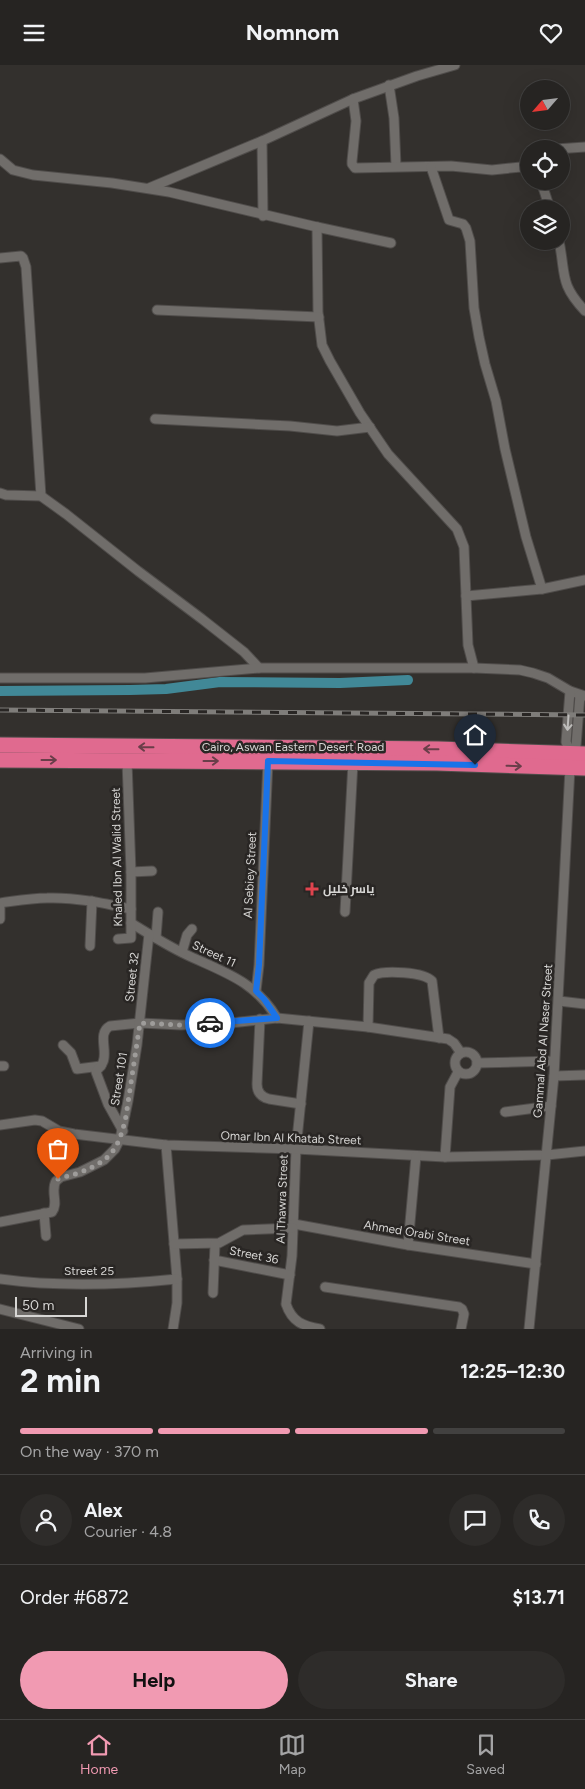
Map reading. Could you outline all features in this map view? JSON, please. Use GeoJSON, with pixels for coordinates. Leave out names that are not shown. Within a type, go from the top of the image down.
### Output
{"type":"FeatureCollection","features":[{"type":"Feature","properties":{"kind":"highway","name":"Cairo, Aswan Eastern Desert Road"},"geometry":{"type":"LineString","coordinates":[[0,745],[438,749],[578,761]]}},
{"type":"Feature","properties":{"kind":"highway","name":"Cairo, Aswan Eastern Desert Road"},"geometry":{"type":"LineString","coordinates":[[0,760],[437,763],[578,761]]}},
{"type":"Feature","properties":{"kind":"street"},"geometry":{"type":"LineString","coordinates":[[148,188],[262,141],[353,99],[389,85],[456,65]]}},
{"type":"Feature","properties":{"kind":"street"},"geometry":{"type":"LineString","coordinates":[[389,85],[394,118],[396,166]]}},
{"type":"Feature","properties":{"kind":"street"},"geometry":{"type":"LineString","coordinates":[[353,99],[356,121],[353,166],[360,168],[396,166],[492,170],[520,167]]}},
{"type":"Feature","properties":{"kind":"street"},"geometry":{"type":"LineString","coordinates":[[262,141],[263,215]]}},
{"type":"Feature","properties":{"kind":"street"},"geometry":{"type":"LineString","coordinates":[[570,148],[585,147]]}},
{"type":"Feature","properties":{"kind":"street"},"geometry":{"type":"LineString","coordinates":[[0,159],[4,168],[32,175],[148,188],[391,243]]}},
{"type":"Feature","properties":{"kind":"street"},"geometry":{"type":"LineString","coordinates":[[431,167],[449,220],[463,224],[470,241],[474,308],[479,337],[496,401],[522,520],[542,589]]}},
{"type":"Feature","properties":{"kind":"street"},"geometry":{"type":"LineString","coordinates":[[317,227],[320,334],[326,355],[388,454],[457,529],[464,547],[468,645],[474,668]]}},
{"type":"Feature","properties":{"kind":"street"},"geometry":{"type":"LineString","coordinates":[[561,250],[562,270],[566,285],[573,298],[585,311]]}},
{"type":"Feature","properties":{"kind":"street"},"geometry":{"type":"LineString","coordinates":[[0,258],[21,256],[26,267],[41,496]]}},
{"type":"Feature","properties":{"kind":"street"},"geometry":{"type":"LineString","coordinates":[[157,310],[319,317]]}},
{"type":"Feature","properties":{"kind":"street"},"geometry":{"type":"LineString","coordinates":[[155,419],[290,426],[337,431],[370,427]]}},
{"type":"Feature","properties":{"kind":"street"},"geometry":{"type":"LineString","coordinates":[[0,493],[6,495],[41,496],[244,652],[258,668]]}},
{"type":"Feature","properties":{"kind":"street"},"geometry":{"type":"LineString","coordinates":[[466,596],[542,589],[585,580]]}},
{"type":"Feature","properties":{"kind":"street"},"geometry":{"type":"LineString","coordinates":[[0,678],[145,677],[258,668],[474,668],[520,670],[533,673],[548,678],[570,691],[583,695]]}},
{"type":"Feature","properties":{"kind":"street","name":"Gammal Abd Al Naser Street"},"geometry":{"type":"LineString","coordinates":[[570,691],[566,742],[578,761]]}},
{"type":"Feature","properties":{"kind":"street","name":"Gammal Abd Al Naser Street"},"geometry":{"type":"LineString","coordinates":[[530,1329],[552,1106],[578,761],[576,746],[583,695]]}},
{"type":"Feature","properties":{"kind":"street","name":"Khaled Ibn Al Walid Street"},"geometry":{"type":"LineString","coordinates":[[118,939],[131,938],[132,923],[127,761]]}},
{"type":"Feature","properties":{"kind":"street","name":"Al Sebiey Street"},"geometry":{"type":"LineString","coordinates":[[256,991],[259,965],[268,761]]}},
{"type":"Feature","properties":{"kind":"street"},"geometry":{"type":"LineString","coordinates":[[345,912],[353,762]]}},
{"type":"Feature","properties":{"kind":"street"},"geometry":{"type":"LineString","coordinates":[[131,872],[152,871]]}},
{"type":"Feature","properties":{"kind":"street"},"geometry":{"type":"LineString","coordinates":[[0,903],[46,898],[92,901],[132,909]]}},
{"type":"Feature","properties":{"kind":"street"},"geometry":{"type":"LineString","coordinates":[[90,946],[92,901]]}},
{"type":"Feature","properties":{"kind":"street"},"geometry":{"type":"LineString","coordinates":[[0,908],[0,919]]}},
{"type":"Feature","properties":{"kind":"street","name":"Street 32"},"geometry":{"type":"LineString","coordinates":[[140,1023],[152,936],[158,912]]}},
{"type":"Feature","properties":{"kind":"street","name":"Street 11"},"geometry":{"type":"LineString","coordinates":[[132,923],[182,952],[232,975],[256,991],[277,1018]]}},
{"type":"Feature","properties":{"kind":"street"},"geometry":{"type":"LineString","coordinates":[[182,952],[187,935],[192,929]]}},
{"type":"Feature","properties":{"kind":"street"},"geometry":{"type":"LineString","coordinates":[[368,1027],[369,983],[374,975],[384,973],[418,974],[428,976],[432,981],[440,1038]]}},
{"type":"Feature","properties":{"kind":"street"},"geometry":{"type":"LineString","coordinates":[[559,1001],[585,1004]]}},
{"type":"Feature","properties":{"kind":"street"},"geometry":{"type":"LineString","coordinates":[[0,1222],[50,1212],[54,1209],[53,1186],[56,1181],[61,1177],[80,1172],[104,1159],[116,1149],[121,1135],[96,1072],[104,1060],[104,1033],[106,1028],[110,1026],[140,1023],[181,1025],[231,1023],[277,1018],[368,1027],[440,1038],[454,1043],[461,1053]]}},
{"type":"Feature","properties":{"kind":"street"},"geometry":{"type":"LineString","coordinates":[[260,1019],[257,1084],[259,1092],[265,1098],[301,1104]]}},
{"type":"Feature","properties":{"kind":"street","name":"Al Thawra Street"},"geometry":{"type":"LineString","coordinates":[[309,1021],[296,1149],[290,1275],[286,1297],[288,1311],[296,1322],[302,1326],[320,1329]]}},
{"type":"Feature","properties":{"kind":"street","name":"Street 101"},"geometry":{"type":"LineString","coordinates":[[121,1135],[140,1023]]}},
{"type":"Feature","properties":{"kind":"street"},"geometry":{"type":"LineString","coordinates":[[63,1045],[71,1053],[77,1069],[101,1066]]}},
{"type":"Feature","properties":{"kind":"street"},"geometry":{"type":"LineString","coordinates":[[465,1052],[472,1054],[477,1059],[477,1063],[472,1073],[465,1075],[458,1072],[454,1062],[461,1053],[465,1052]]}},
{"type":"Feature","properties":{"kind":"street"},"geometry":{"type":"LineString","coordinates":[[477,1063],[554,1061]]}},
{"type":"Feature","properties":{"kind":"street"},"geometry":{"type":"LineString","coordinates":[[445,1157],[450,1087],[458,1072]]}},
{"type":"Feature","properties":{"kind":"street"},"geometry":{"type":"LineString","coordinates":[[554,1076],[585,1075]]}},
{"type":"Feature","properties":{"kind":"street"},"geometry":{"type":"LineString","coordinates":[[505,1112],[552,1106]]}},
{"type":"Feature","properties":{"kind":"street","name":"Omar Ibn Al Khatab Street"},"geometry":{"type":"LineString","coordinates":[[0,1125],[35,1120],[42,1121],[65,1132],[121,1135],[166,1145],[296,1149],[445,1157],[547,1155],[585,1151]]}},
{"type":"Feature","properties":{"kind":"street"},"geometry":{"type":"LineString","coordinates":[[166,1145],[177,1279],[177,1303],[173,1329]]}},
{"type":"Feature","properties":{"kind":"street"},"geometry":{"type":"LineString","coordinates":[[408,1245],[416,1156]]}},
{"type":"Feature","properties":{"kind":"street"},"geometry":{"type":"LineString","coordinates":[[44,1213],[46,1236]]}},
{"type":"Feature","properties":{"kind":"street","name":"Ahmed Orabi Street"},"geometry":{"type":"LineString","coordinates":[[215,1244],[224,1241],[243,1229],[293,1226],[536,1264]]}},
{"type":"Feature","properties":{"kind":"street"},"geometry":{"type":"LineString","coordinates":[[174,1244],[215,1244],[213,1293]]}},
{"type":"Feature","properties":{"kind":"street","name":"Street 36"},"geometry":{"type":"LineString","coordinates":[[214,1259],[290,1275]]}},
{"type":"Feature","properties":{"kind":"street","name":"Street 25"},"geometry":{"type":"LineString","coordinates":[[0,1279],[66,1284],[117,1284],[177,1279]]}},
{"type":"Feature","properties":{"kind":"street"},"geometry":{"type":"LineString","coordinates":[[325,1287],[458,1307],[462,1309],[464,1314],[462,1329]]}},
{"type":"Feature","properties":{"kind":"street"},"geometry":{"type":"LineString","coordinates":[[0,1309],[79,1329]]}},
{"type":"Feature","properties":{"kind":"street"},"geometry":{"type":"LineString","coordinates":[[41,1329],[44,1319]]}},
{"type":"Feature","properties":{"kind":"waterway"},"geometry":{"type":"LineString","coordinates":[[0,691],[166,689],[220,682],[340,683],[408,680]]}},
{"type":"Feature","properties":{"kind":"railway"},"geometry":{"type":"LineString","coordinates":[[0,710],[585,715]]}},
{"type":"Feature","properties":{"kind":"way so far"},"geometry":{"type":"LineString","coordinates":[[58,1179],[91,1167],[116,1149],[126,1116],[140,1023],[181,1025],[210,1023]]}},
{"type":"Feature","properties":{"kind":"place","name":"ياسر خليل"},"geometry":{"type":"Point","coordinates":[312,889]}},
{"type":"Feature","properties":{"kind":"route"},"geometry":{"type":"LineString","coordinates":[[210,1023],[231,1023],[277,1018],[256,991],[259,965],[268,761],[475,765]]}}]}
